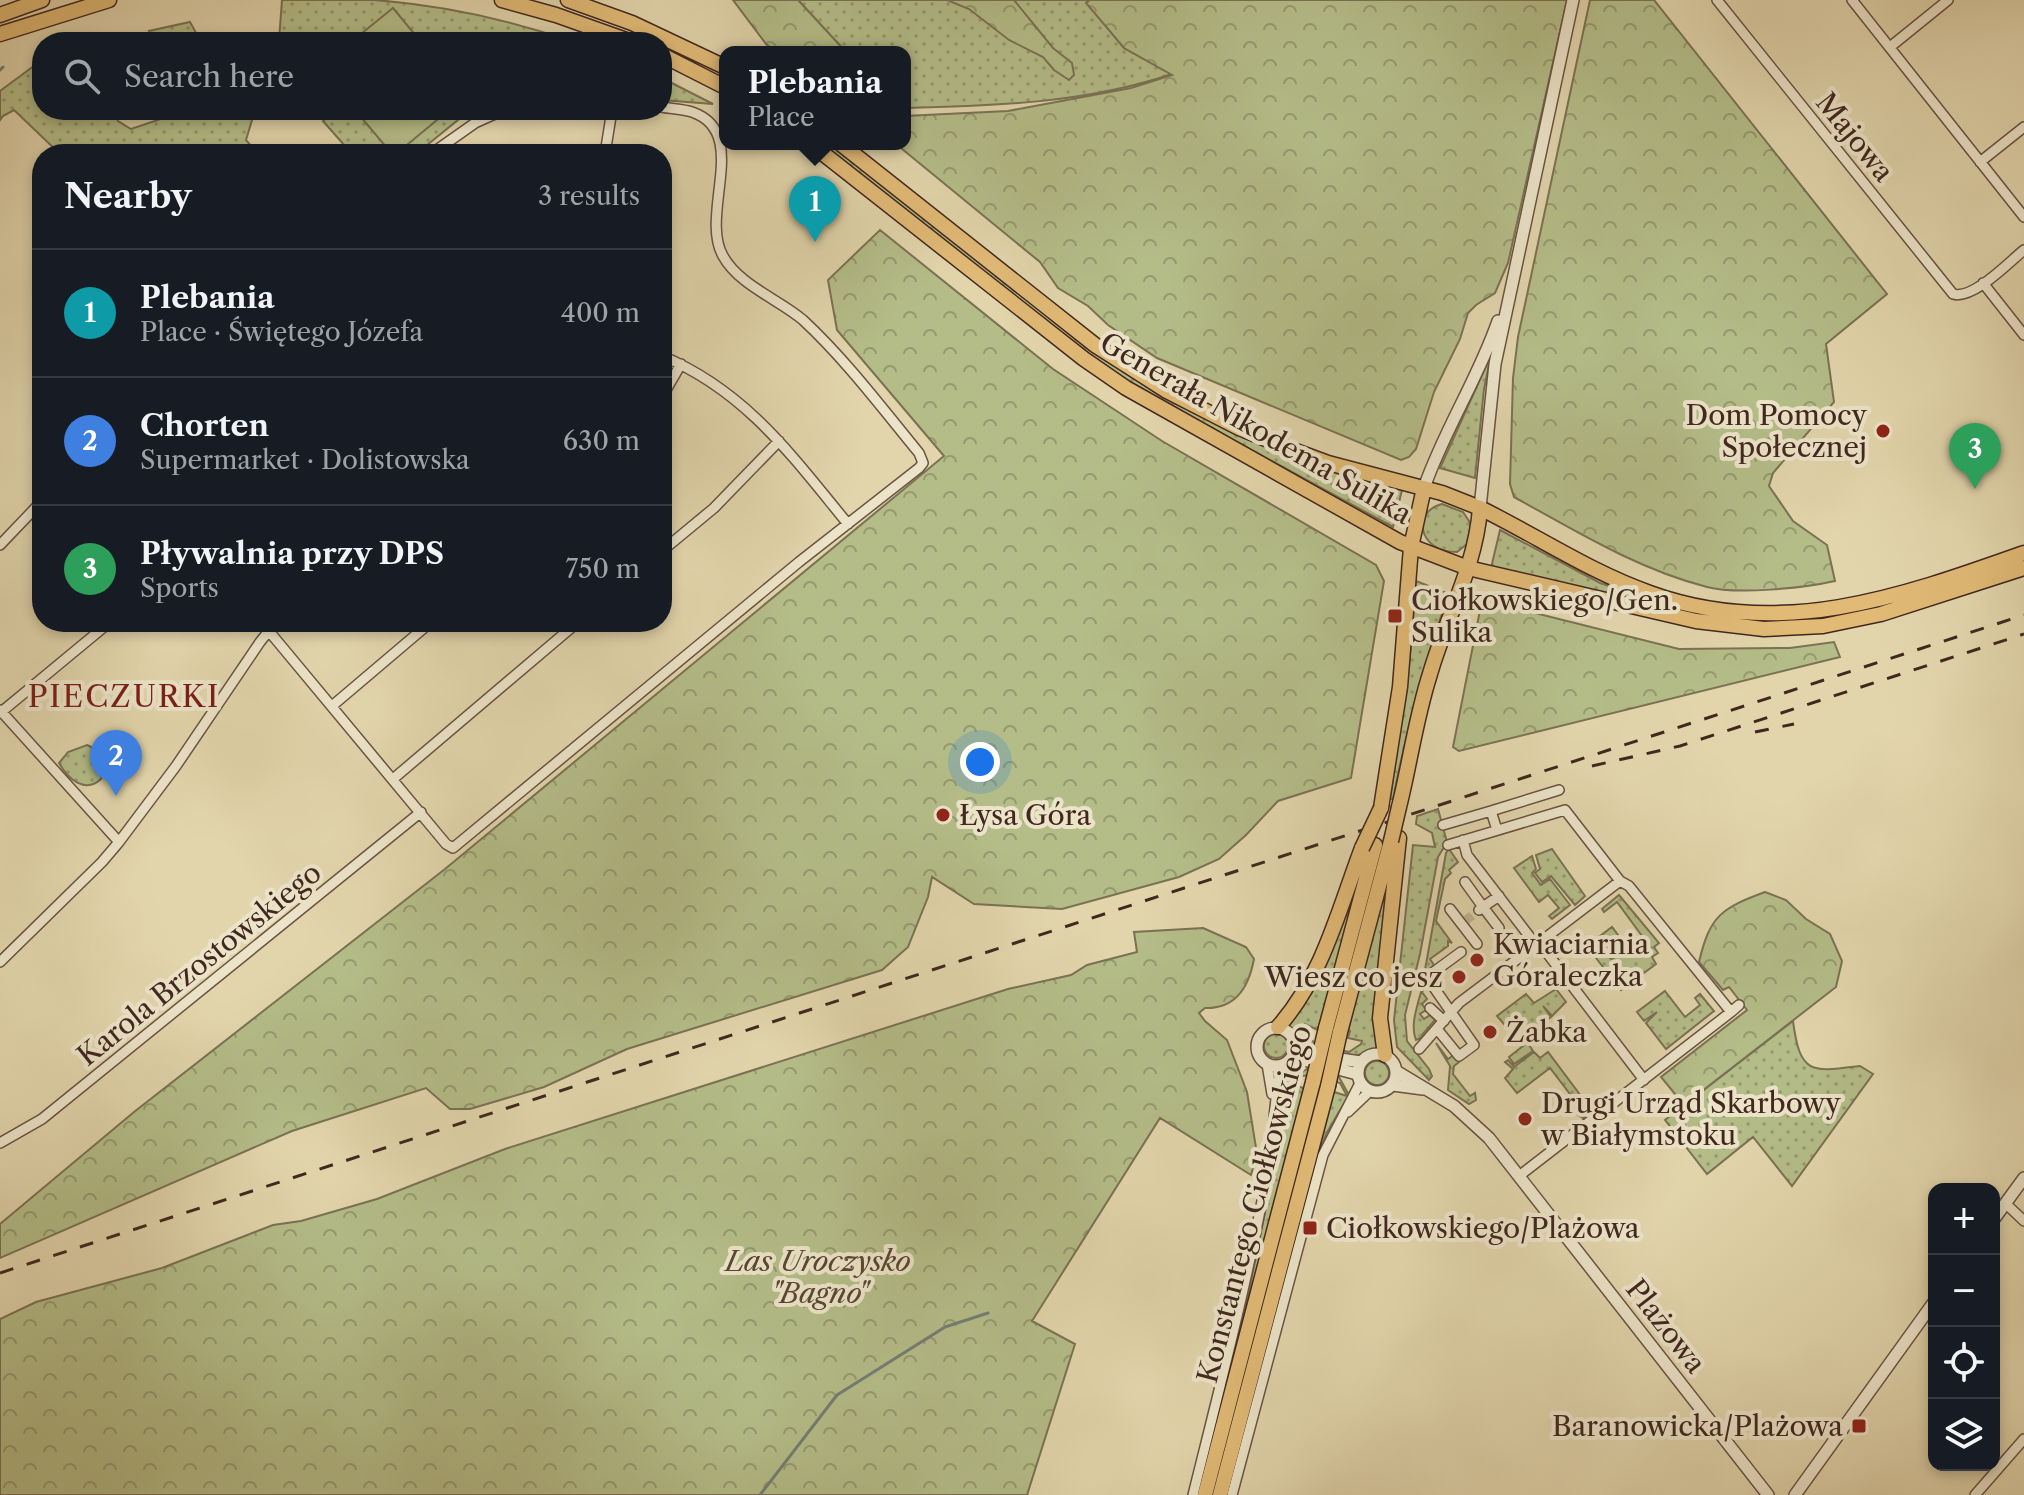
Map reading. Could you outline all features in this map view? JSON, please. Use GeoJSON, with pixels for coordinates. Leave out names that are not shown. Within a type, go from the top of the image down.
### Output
{"type":"FeatureCollection","features":[{"type":"Feature","properties":{"kind":"main road"},"geometry":{"type":"LineString","coordinates":[[0,15],[42,0]]}},
{"type":"Feature","properties":{"kind":"main road"},"geometry":{"type":"LineString","coordinates":[[0,34],[109,0]]}},
{"type":"Feature","properties":{"kind":"main road"},"geometry":{"type":"LineString","coordinates":[[502,0],[604,32]]}},
{"type":"Feature","properties":{"kind":"main road"},"geometry":{"type":"LineString","coordinates":[[568,0],[651,32]]}},
{"type":"Feature","properties":{"kind":"main road"},"geometry":{"type":"LineString","coordinates":[[672,42],[719,64]]}},
{"type":"Feature","properties":{"kind":"main road"},"geometry":{"type":"LineString","coordinates":[[672,60],[719,84]]}},
{"type":"Feature","properties":{"kind":"main road","name":"Generała Nikodema Sulika"},"geometry":{"type":"LineString","coordinates":[[819,150],[1105,374],[1166,412],[1411,547],[1468,568]]}},
{"type":"Feature","properties":{"kind":"main road","name":"Generała Nikodema Sulika"},"geometry":{"type":"LineString","coordinates":[[849,150],[1095,345],[1167,391],[1239,428],[1285,447],[1328,463],[1424,488],[1480,508]]}},
{"type":"Feature","properties":{"kind":"main road","name":"Konstantego Ciołkowskiego"},"geometry":{"type":"LineString","coordinates":[[1220,1495],[1333,1030],[1368,846],[1381,806],[1400,687],[1411,547],[1424,488]]}},
{"type":"Feature","properties":{"kind":"main road"},"geometry":{"type":"LineString","coordinates":[[1385,1055],[1380,1018],[1400,802],[1429,675],[1475,550],[1480,508],[1629,585],[1670,600],[1746,614],[1772,615],[1850,607],[2024,553]]}},
{"type":"Feature","properties":{"kind":"main road"},"geometry":{"type":"LineString","coordinates":[[1468,568],[1696,621],[1764,629],[1823,626],[1881,614],[2024,568]]}},
{"type":"Feature","properties":{"kind":"main road","name":"Konstantego Ciołkowskiego"},"geometry":{"type":"LineString","coordinates":[[1333,1030],[1395,840]]}},
{"type":"Feature","properties":{"kind":"main road"},"geometry":{"type":"LineString","coordinates":[[1278,1027],[1294,1009],[1310,982],[1368,846]]}},
{"type":"Feature","properties":{"kind":"main road","name":"Konstantego Ciołkowskiego"},"geometry":{"type":"LineString","coordinates":[[1205,1495],[1320,1084]]}},
{"type":"Feature","properties":{"kind":"street"},"geometry":{"type":"LineString","coordinates":[[1480,508],[1495,364],[1573,0]]}},
{"type":"Feature","properties":{"kind":"street","name":"Majowa"},"geometry":{"type":"LineString","coordinates":[[1717,0],[1953,294],[1961,296],[1983,283]]}},
{"type":"Feature","properties":{"kind":"street"},"geometry":{"type":"LineString","coordinates":[[1852,0],[2024,217]]}},
{"type":"Feature","properties":{"kind":"street"},"geometry":{"type":"LineString","coordinates":[[1890,47],[1948,0]]}},
{"type":"Feature","properties":{"kind":"street"},"geometry":{"type":"LineString","coordinates":[[672,108],[700,116],[710,123],[719,136]]}},
{"type":"Feature","properties":{"kind":"street"},"geometry":{"type":"LineString","coordinates":[[445,144],[482,120]]}},
{"type":"Feature","properties":{"kind":"street"},"geometry":{"type":"LineString","coordinates":[[607,144],[610,120]]}},
{"type":"Feature","properties":{"kind":"street"},"geometry":{"type":"LineString","coordinates":[[1980,162],[2024,127]]}},
{"type":"Feature","properties":{"kind":"street"},"geometry":{"type":"LineString","coordinates":[[270,632],[446,844],[453,848],[919,468],[923,460],[818,335],[741,276],[725,259],[718,247],[715,224],[721,171],[720,150]]}},
{"type":"Feature","properties":{"kind":"street"},"geometry":{"type":"LineString","coordinates":[[2024,250],[1983,283],[2024,335]]}},
{"type":"Feature","properties":{"kind":"street"},"geometry":{"type":"LineString","coordinates":[[1424,488],[1488,348],[1515,263]]}},
{"type":"Feature","properties":{"kind":"street"},"geometry":{"type":"LineString","coordinates":[[672,360],[710,380],[741,403],[779,441],[848,524]]}},
{"type":"Feature","properties":{"kind":"street"},"geometry":{"type":"LineString","coordinates":[[672,380],[681,364]]}},
{"type":"Feature","properties":{"kind":"street"},"geometry":{"type":"LineString","coordinates":[[672,543],[714,508],[779,441]]}},
{"type":"Feature","properties":{"kind":"street"},"geometry":{"type":"LineString","coordinates":[[0,545],[32,511]]}},
{"type":"Feature","properties":{"kind":"street"},"geometry":{"type":"LineString","coordinates":[[98,632],[1,712],[119,842]]}},
{"type":"Feature","properties":{"kind":"street"},"geometry":{"type":"LineString","coordinates":[[0,962],[119,842],[176,766],[267,632]]}},
{"type":"Feature","properties":{"kind":"street"},"geometry":{"type":"LineString","coordinates":[[332,706],[419,632]]}},
{"type":"Feature","properties":{"kind":"street"},"geometry":{"type":"LineString","coordinates":[[393,779],[566,632]]}},
{"type":"Feature","properties":{"kind":"street"},"geometry":{"type":"LineString","coordinates":[[1443,825],[1559,790]]}},
{"type":"Feature","properties":{"kind":"street"},"geometry":{"type":"LineString","coordinates":[[1448,845],[1565,810],[1620,881],[1629,886],[1735,1009],[1519,1176]]}},
{"type":"Feature","properties":{"kind":"street"},"geometry":{"type":"LineString","coordinates":[[1491,811],[1497,830]]}},
{"type":"Feature","properties":{"kind":"street","name":"Karola Brzostowskiego"},"geometry":{"type":"LineString","coordinates":[[0,1143],[42,1119],[421,812]]}},
{"type":"Feature","properties":{"kind":"street"},"geometry":{"type":"LineString","coordinates":[[1463,840],[1467,855],[1644,1080]]}},
{"type":"Feature","properties":{"kind":"street"},"geometry":{"type":"LineString","coordinates":[[1419,1049],[1459,1003],[1620,881]]}},
{"type":"Feature","properties":{"kind":"street"},"geometry":{"type":"LineString","coordinates":[[1465,882],[1481,909],[1499,928]]}},
{"type":"Feature","properties":{"kind":"street"},"geometry":{"type":"LineString","coordinates":[[1481,909],[1499,896]]}},
{"type":"Feature","properties":{"kind":"street"},"geometry":{"type":"LineString","coordinates":[[1450,909],[1477,944]]}},
{"type":"Feature","properties":{"kind":"street"},"geometry":{"type":"LineString","coordinates":[[1444,1021],[1428,979],[1461,952]]}},
{"type":"Feature","properties":{"kind":"street"},"geometry":{"type":"LineString","coordinates":[[1430,1008],[1444,1021]]}},
{"type":"Feature","properties":{"kind":"street"},"geometry":{"type":"LineString","coordinates":[[1281,1066],[1267,1064],[1260,1058],[1258,1040],[1263,1032],[1278,1027],[1290,1033],[1294,1051]]}},
{"type":"Feature","properties":{"kind":"street"},"geometry":{"type":"LineString","coordinates":[[1193,1495],[1238,1323],[1267,1178],[1274,1101],[1281,1066],[1294,1051]]}},
{"type":"Feature","properties":{"kind":"street"},"geometry":{"type":"LineString","coordinates":[[1294,1051],[1359,1073],[1370,1091]]}},
{"type":"Feature","properties":{"kind":"street"},"geometry":{"type":"LineString","coordinates":[[1232,1495],[1323,1155],[1345,1114],[1359,1073],[1372,1054],[1385,1055],[1395,1064],[1393,1085],[1383,1092],[1370,1091],[1345,1114]]}},
{"type":"Feature","properties":{"kind":"street"},"geometry":{"type":"LineString","coordinates":[[1267,1064],[1274,1101]]}},
{"type":"Feature","properties":{"kind":"street","name":"Plażowa"},"geometry":{"type":"LineString","coordinates":[[1396,1071],[1423,1089]]}},
{"type":"Feature","properties":{"kind":"street","name":"Plażowa"},"geometry":{"type":"LineString","coordinates":[[1393,1085],[1423,1089],[1454,1106],[1479,1127],[1768,1495]]}},
{"type":"Feature","properties":{"kind":"street"},"geometry":{"type":"LineString","coordinates":[[2000,1210],[2024,1178]]}},
{"type":"Feature","properties":{"kind":"street"},"geometry":{"type":"LineString","coordinates":[[2005,1203],[2024,1221]]}},
{"type":"Feature","properties":{"kind":"street"},"geometry":{"type":"LineString","coordinates":[[1795,1495],[1928,1310]]}},
{"type":"Feature","properties":{"kind":"street"},"geometry":{"type":"LineString","coordinates":[[1976,1495],[2024,1439]]}},
{"type":"Feature","properties":{"kind":"green space"},"geometry":{"type":"Polygon","coordinates":[[[282,0],[374,0],[450,10],[541,32],[280,32],[282,0]]]}},
{"type":"Feature","properties":{"kind":"green space"},"geometry":{"type":"Polygon","coordinates":[[[733,0],[798,0],[840,46],[768,46],[733,0]]]}},
{"type":"Feature","properties":{"kind":"green space"},"geometry":{"type":"Polygon","coordinates":[[[798,0],[1090,0],[1087,2],[1124,48],[1172,74],[1140,84],[1073,97],[1006,104],[911,108],[911,46],[840,46],[798,0]]]}},
{"type":"Feature","properties":{"kind":"green space"},"geometry":{"type":"Polygon","coordinates":[[[947,0],[1014,0],[1053,48],[1072,63],[1074,75],[1069,80],[1054,70],[1043,57],[1009,40],[969,9],[947,0]]]}},
{"type":"Feature","properties":{"kind":"green space"},"geometry":{"type":"Polygon","coordinates":[[[1090,0],[1567,0],[1508,263],[1495,293],[1468,313],[1460,339],[1434,392],[1416,449],[1409,457],[1401,460],[1157,358],[1108,325],[1088,306],[1058,288],[1040,262],[903,150],[911,150],[911,116],[1008,111],[1131,88],[1172,75],[1124,48],[1086,3],[1090,0]]]}},
{"type":"Feature","properties":{"kind":"green space"},"geometry":{"type":"Polygon","coordinates":[[[1590,0],[1654,0],[1887,294],[1826,344],[1834,402],[1773,473],[1769,486],[1793,521],[1827,545],[1835,581],[1771,590],[1707,587],[1632,560],[1514,497],[1510,484],[1513,378],[1518,337],[1590,0]]]}},
{"type":"Feature","properties":{"kind":"green space"},"geometry":{"type":"Polygon","coordinates":[[[393,8],[413,32],[363,32],[393,8]]]}},
{"type":"Feature","properties":{"kind":"green space"},"geometry":{"type":"Polygon","coordinates":[[[190,22],[196,32],[150,32],[190,22]]]}},
{"type":"Feature","properties":{"kind":"green space"},"geometry":{"type":"Polygon","coordinates":[[[32,67],[32,120],[117,120],[131,129],[158,120],[252,120],[246,140],[249,144],[50,144],[14,110],[0,120],[0,91],[32,67]]]}},
{"type":"Feature","properties":{"kind":"green space"},"geometry":{"type":"Polygon","coordinates":[[[672,83],[713,104],[672,101],[672,83]]]}},
{"type":"Feature","properties":{"kind":"green space"},"geometry":{"type":"Polygon","coordinates":[[[363,120],[437,120],[408,144],[384,144],[363,120]]]}},
{"type":"Feature","properties":{"kind":"green space"},"geometry":{"type":"Polygon","coordinates":[[[458,120],[428,144],[343,144],[323,121],[458,120]]]}},
{"type":"Feature","properties":{"kind":"green space"},"geometry":{"type":"Polygon","coordinates":[[[829,150],[838,150],[1069,333],[1163,398],[1281,454],[1402,490],[1393,527],[1136,387],[1087,354],[829,150]]]}},
{"type":"Feature","properties":{"kind":"green space"},"geometry":{"type":"Polygon","coordinates":[[[880,230],[1053,369],[1162,441],[1376,565],[1384,581],[1351,778],[1278,801],[1219,859],[1179,877],[1062,909],[974,904],[932,877],[928,897],[908,947],[882,970],[627,1049],[544,1087],[470,1109],[450,1109],[426,1088],[292,1131],[0,1258],[0,1224],[134,1112],[445,869],[944,456],[837,330],[828,280],[880,230]]]}},
{"type":"Feature","properties":{"kind":"green space"},"geometry":{"type":"Polygon","coordinates":[[[1491,355],[1484,389],[1475,478],[1440,468],[1491,355]]]}},
{"type":"Feature","properties":{"kind":"green space"},"geometry":{"type":"Polygon","coordinates":[[[1442,504],[1463,512],[1471,524],[1467,544],[1457,552],[1434,545],[1423,531],[1426,514],[1442,504]]]}},
{"type":"Feature","properties":{"kind":"green space"},"geometry":{"type":"Polygon","coordinates":[[[1500,530],[1600,583],[1678,610],[1491,568],[1500,530]]]}},
{"type":"Feature","properties":{"kind":"green space"},"geometry":{"type":"Polygon","coordinates":[[[1416,581],[1449,594],[1424,670],[1393,799],[1390,799],[1409,667],[1416,581]]]}},
{"type":"Feature","properties":{"kind":"green space"},"geometry":{"type":"Polygon","coordinates":[[[1487,601],[1679,649],[1790,648],[1834,642],[1840,657],[1459,751],[1453,747],[1481,605],[1487,601]]]}},
{"type":"Feature","properties":{"kind":"green space"},"geometry":{"type":"Polygon","coordinates":[[[87,745],[100,754],[103,768],[101,779],[83,785],[72,779],[59,763],[68,752],[87,745]]]}},
{"type":"Feature","properties":{"kind":"green space"},"geometry":{"type":"Polygon","coordinates":[[[1438,809],[1447,842],[1438,857],[1405,1015],[1407,1041],[1429,1069],[1432,1076],[1429,1080],[1397,1047],[1394,1020],[1413,845],[1435,847],[1432,833],[1416,824],[1417,816],[1438,809]]]}},
{"type":"Feature","properties":{"kind":"green space"},"geometry":{"type":"Polygon","coordinates":[[[1396,844],[1379,1049],[1351,1057],[1304,1043],[1287,1025],[1367,852],[1318,1030],[1305,1024],[1308,1037],[1320,1045],[1349,1052],[1361,1044],[1362,1041],[1348,1038],[1348,1030],[1396,844]]]}},
{"type":"Feature","properties":{"kind":"green space"},"geometry":{"type":"Polygon","coordinates":[[[1449,849],[1458,862],[1445,879],[1436,921],[1452,943],[1448,941],[1448,946],[1430,959],[1434,965],[1427,972],[1426,987],[1422,992],[1427,999],[1422,1004],[1426,1010],[1420,1014],[1424,1019],[1430,1015],[1435,1020],[1423,1037],[1416,1040],[1415,1016],[1449,849]]]}},
{"type":"Feature","properties":{"kind":"green space"},"geometry":{"type":"Polygon","coordinates":[[[1552,849],[1585,896],[1575,905],[1551,876],[1542,882],[1535,873],[1540,869],[1536,855],[1552,849]]]}},
{"type":"Feature","properties":{"kind":"green space"},"geometry":{"type":"Polygon","coordinates":[[[1532,856],[1536,869],[1532,873],[1541,885],[1550,879],[1570,905],[1552,919],[1549,916],[1559,908],[1548,895],[1539,902],[1514,868],[1532,856]]]}},
{"type":"Feature","properties":{"kind":"green space"},"geometry":{"type":"Polygon","coordinates":[[[1765,892],[1786,900],[1806,919],[1830,934],[1842,961],[1836,987],[1684,1105],[1661,1077],[1747,1010],[1729,987],[1723,990],[1699,962],[1703,946],[1720,915],[1738,903],[1765,892]]]}},
{"type":"Feature","properties":{"kind":"green space"},"geometry":{"type":"Polygon","coordinates":[[[1619,895],[1659,943],[1654,947],[1658,953],[1652,957],[1656,964],[1621,990],[1596,958],[1604,951],[1611,959],[1615,957],[1608,946],[1595,955],[1587,946],[1612,927],[1627,947],[1642,936],[1617,902],[1604,912],[1602,909],[1619,895]]]}},
{"type":"Feature","properties":{"kind":"green space","name":"Las Uroczysko \"Bagno\""},"geometry":{"type":"Polygon","coordinates":[[[1203,928],[1246,947],[1254,959],[1249,978],[1240,994],[1225,1005],[1205,1008],[1199,1013],[1227,1040],[1247,1092],[1257,1154],[1251,1175],[1160,1118],[1032,1321],[1075,1344],[1027,1495],[0,1495],[0,1319],[36,1302],[162,1268],[273,1225],[301,1221],[377,1199],[505,1149],[1008,989],[1071,975],[1087,965],[1137,952],[1134,932],[1203,928]]]}},
{"type":"Feature","properties":{"kind":"green space"},"geometry":{"type":"Polygon","coordinates":[[[1556,989],[1566,1002],[1552,1016],[1543,1006],[1551,1017],[1524,1037],[1533,1051],[1514,1064],[1509,1057],[1523,1046],[1497,1016],[1526,994],[1534,1003],[1556,989]]]}},
{"type":"Feature","properties":{"kind":"green space"},"geometry":{"type":"Polygon","coordinates":[[[1665,991],[1685,1017],[1700,1005],[1695,998],[1700,994],[1714,1011],[1666,1049],[1646,1023],[1657,1012],[1644,1021],[1637,1012],[1665,991]]]}},
{"type":"Feature","properties":{"kind":"green space"},"geometry":{"type":"Polygon","coordinates":[[[1793,1021],[1800,1052],[1804,1061],[1811,1066],[1830,1069],[1860,1066],[1873,1074],[1792,1186],[1753,1137],[1707,1174],[1665,1120],[1793,1021]]]}},
{"type":"Feature","properties":{"kind":"green space"},"geometry":{"type":"Polygon","coordinates":[[[1276,1034],[1284,1038],[1288,1046],[1284,1054],[1276,1058],[1268,1054],[1264,1046],[1268,1038],[1276,1034]]]}},
{"type":"Feature","properties":{"kind":"green space"},"geometry":{"type":"Polygon","coordinates":[[[1436,1043],[1448,1059],[1454,1055],[1459,1062],[1454,1066],[1453,1074],[1470,1096],[1475,1093],[1476,1100],[1469,1104],[1448,1090],[1450,1066],[1436,1043]]]}},
{"type":"Feature","properties":{"kind":"green space"},"geometry":{"type":"Polygon","coordinates":[[[1534,1052],[1540,1058],[1548,1052],[1587,1104],[1591,1102],[1595,1108],[1583,1118],[1575,1113],[1576,1102],[1550,1068],[1517,1093],[1505,1078],[1513,1069],[1505,1062],[1508,1060],[1514,1067],[1534,1052]]]}},
{"type":"Feature","properties":{"kind":"green space"},"geometry":{"type":"Polygon","coordinates":[[[1377,1061],[1385,1065],[1389,1073],[1385,1081],[1377,1085],[1369,1081],[1365,1073],[1369,1065],[1377,1061]]]}},
{"type":"Feature","properties":{"kind":"green space"},"geometry":{"type":"Polygon","coordinates":[[[1307,1069],[1339,1077],[1349,1095],[1326,1134],[1317,1158],[1226,1495],[1331,1096],[1334,1092],[1347,1096],[1340,1083],[1321,1077],[1302,1076],[1292,1083],[1305,1089],[1198,1495],[1249,1291],[1272,1178],[1282,1082],[1307,1069]]]}},
{"type":"Feature","properties":{"kind":"waterway"},"geometry":{"type":"LineString","coordinates":[[0,70],[3,67]]}},
{"type":"Feature","properties":{"kind":"waterway"},"geometry":{"type":"LineString","coordinates":[[760,1495],[837,1395],[945,1327],[988,1313]]}},
{"type":"Feature","properties":{"kind":"tunnel"},"geometry":{"type":"LineString","coordinates":[[1465,921],[1479,910]]}},
{"type":"Feature","properties":{"kind":"railway"},"geometry":{"type":"LineString","coordinates":[[0,1273],[2024,615]]}},
{"type":"Feature","properties":{"kind":"railway"},"geometry":{"type":"LineString","coordinates":[[1592,766],[1680,746],[2024,634]]}},
{"type":"Feature","properties":{"kind":"railway"},"geometry":{"type":"LineString","coordinates":[[1755,732],[1794,724]]}},
{"type":"Feature","properties":{"kind":"place","name":"Plebania"},"geometry":{"type":"Point","coordinates":[815,242]}},
{"type":"Feature","properties":{"kind":"place","name":"Dom Pomocy Społecznej"},"geometry":{"type":"Point","coordinates":[1883,431]}},
{"type":"Feature","properties":{"kind":"place","name":"Pływalnia przy DPS"},"geometry":{"type":"Point","coordinates":[1975,489]}},
{"type":"Feature","properties":{"kind":"place","name":"Ciołkowskiego/Gen. Sulika"},"geometry":{"type":"Point","coordinates":[1395,616]}},
{"type":"Feature","properties":{"kind":"place","name":"Chorten"},"geometry":{"type":"Point","coordinates":[116,796]}},
{"type":"Feature","properties":{"kind":"place","name":"Łysa Góra"},"geometry":{"type":"Point","coordinates":[943,815]}},
{"type":"Feature","properties":{"kind":"place","name":"Kwiaciarnia Góraleczka"},"geometry":{"type":"Point","coordinates":[1477,960]}},
{"type":"Feature","properties":{"kind":"place","name":"Wiesz co jesz"},"geometry":{"type":"Point","coordinates":[1459,977]}},
{"type":"Feature","properties":{"kind":"place","name":"Żabka"},"geometry":{"type":"Point","coordinates":[1490,1032]}},
{"type":"Feature","properties":{"kind":"place","name":"Drugi Urząd Skarbowy w Białymstoku"},"geometry":{"type":"Point","coordinates":[1525,1119]}},
{"type":"Feature","properties":{"kind":"place","name":"Ciołkowskiego/Plażowa"},"geometry":{"type":"Point","coordinates":[1310,1228]}},
{"type":"Feature","properties":{"kind":"place","name":"Baranowicka/Plażowa"},"geometry":{"type":"Point","coordinates":[1859,1426]}},
{"type":"Feature","properties":{"kind":"district","name":"PIECZURKI"},"geometry":{"type":"Point","coordinates":[124,697]}}]}
